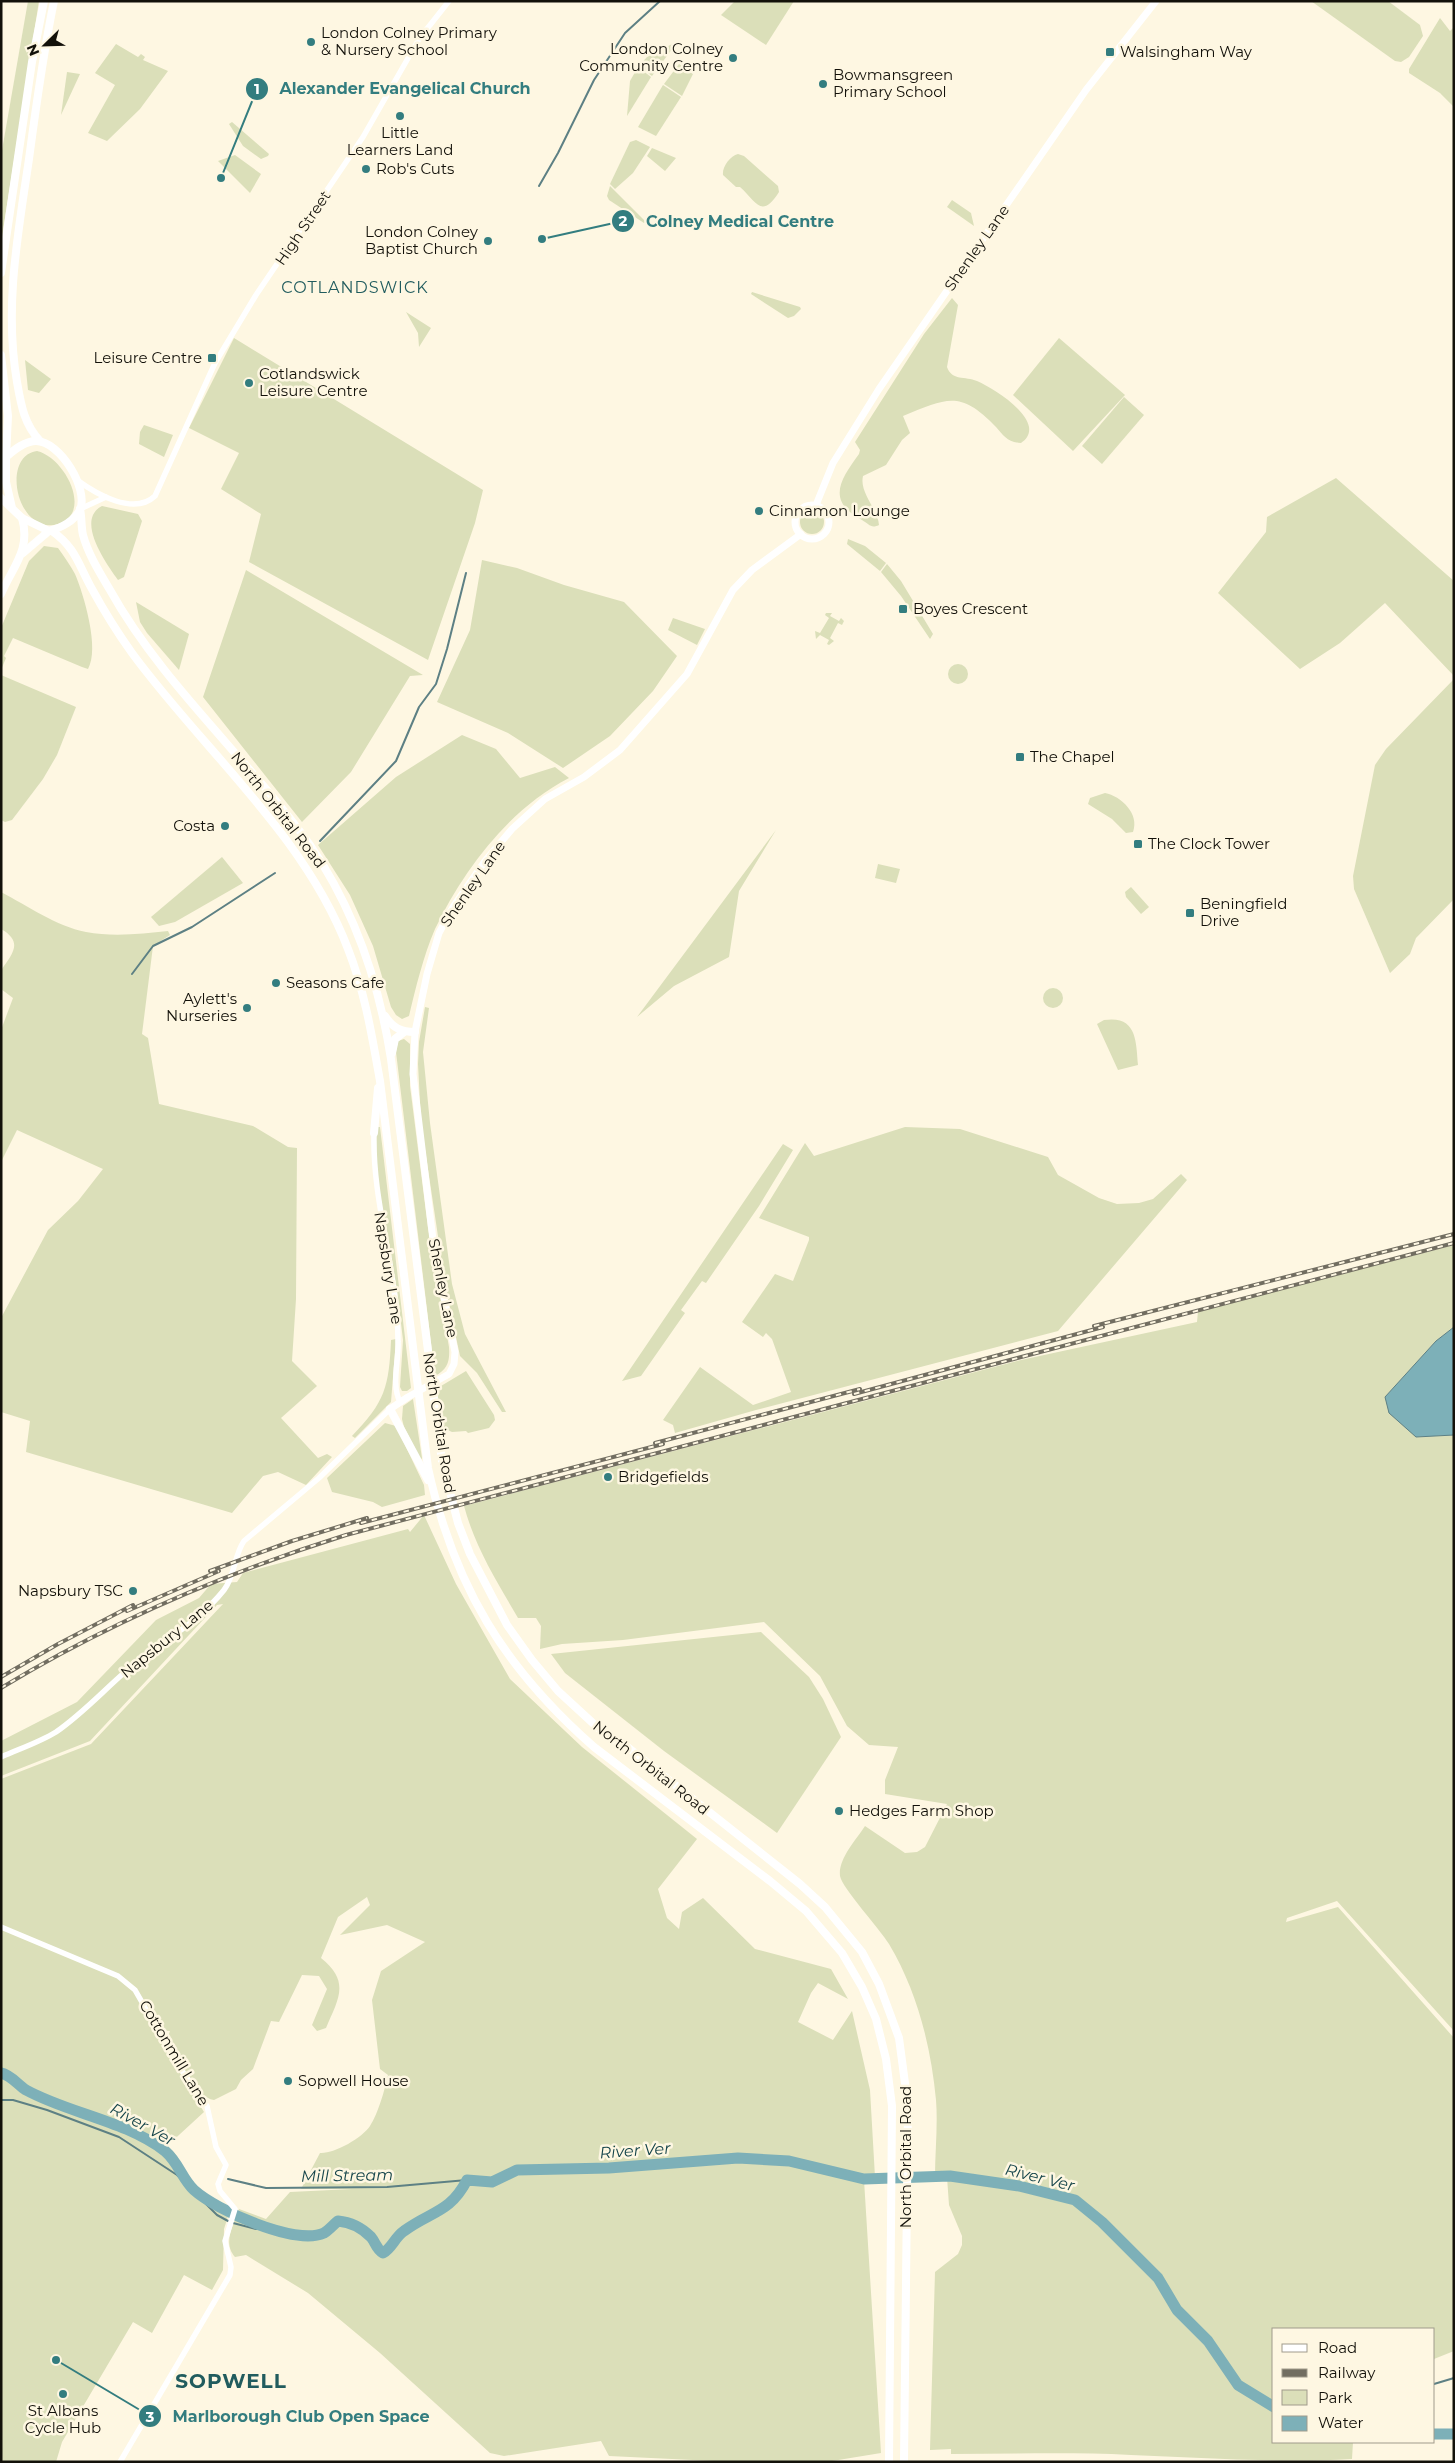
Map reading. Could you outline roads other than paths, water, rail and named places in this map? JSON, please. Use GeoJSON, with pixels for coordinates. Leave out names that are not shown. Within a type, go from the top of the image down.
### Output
{"type":"FeatureCollection","features":[{"type":"Feature","properties":{"kind":"main road"},"geometry":{"type":"LineString","coordinates":[[1,273],[32,62],[44,1]]}},
{"type":"Feature","properties":{"kind":"main road"},"geometry":{"type":"LineString","coordinates":[[23,553],[50,531],[70,521],[80,509],[77,480],[69,464],[58,451],[40,441],[29,427],[20,402],[10,332],[11,292],[43,58],[54,1]]}},
{"type":"Feature","properties":{"kind":"main road","name":"Shenley Lane"},"geometry":{"type":"LineString","coordinates":[[816,505],[833,463],[875,395],[1086,90],[1156,1]]}},
{"type":"Feature","properties":{"kind":"main road"},"geometry":{"type":"LineString","coordinates":[[1,355],[8,416],[4,457],[6,482],[12,508]]}},
{"type":"Feature","properties":{"kind":"main road"},"geometry":{"type":"LineString","coordinates":[[4,457],[20,446],[40,441]]}},
{"type":"Feature","properties":{"kind":"main road"},"geometry":{"type":"LineString","coordinates":[[1,498],[22,518],[50,531]]}},
{"type":"Feature","properties":{"kind":"main road"},"geometry":{"type":"LineString","coordinates":[[816,505],[827,515],[826,530],[814,538],[800,534],[795,526],[798,512],[806,506],[816,505]]}},
{"type":"Feature","properties":{"kind":"main road","name":"North Orbital Road"},"geometry":{"type":"LineString","coordinates":[[80,509],[86,543],[107,585],[132,626],[164,669],[284,812],[328,874],[346,907],[365,950],[383,1012],[391,1059],[435,1413],[447,1483],[458,1523],[470,1554],[507,1625],[532,1660],[558,1691],[608,1737],[626,1746],[800,1884],[825,1908],[862,1952],[888,2003],[899,2038],[908,2106],[904,2462]]}},
{"type":"Feature","properties":{"kind":"main road"},"geometry":{"type":"LineString","coordinates":[[1,594],[23,553],[26,531],[22,518]]}},
{"type":"Feature","properties":{"kind":"main road","name":"North Orbital Road"},"geometry":{"type":"LineString","coordinates":[[50,531],[64,539],[72,549],[104,611],[140,663],[289,844],[309,872],[336,922],[360,980],[371,1024],[380,1081],[414,1364],[432,1487],[455,1561],[487,1624],[505,1652],[553,1709],[594,1747],[788,1895],[827,1934],[862,1987],[883,2043],[892,2106],[889,2462]]}},
{"type":"Feature","properties":{"kind":"main road","name":"Shenley Lane"},"geometry":{"type":"LineString","coordinates":[[390,1410],[408,1397],[440,1380],[452,1368],[455,1352],[438,1274],[418,1127],[413,1074],[415,1032],[427,974],[439,933],[453,907],[485,861],[512,829],[556,792],[604,764],[620,750],[687,674],[733,590],[752,570],[800,534]]}},
{"type":"Feature","properties":{"kind":"main road"},"geometry":{"type":"LineString","coordinates":[[383,1012],[390,1024],[404,1032],[415,1032]]}},
{"type":"Feature","properties":{"kind":"main road"},"geometry":{"type":"LineString","coordinates":[[391,1059],[395,1039],[404,1032]]}},
{"type":"Feature","properties":{"kind":"main road"},"geometry":{"type":"LineString","coordinates":[[374,1133],[375,1102],[380,1081]]}},
{"type":"Feature","properties":{"kind":"main road"},"geometry":{"type":"LineString","coordinates":[[390,1410],[432,1487]]}},
{"type":"Feature","properties":{"kind":"street","name":"High Street"},"geometry":{"type":"LineString","coordinates":[[77,480],[106,497],[134,505],[146,502],[155,496],[198,396],[223,348],[363,137],[419,39],[449,1]]}},
{"type":"Feature","properties":{"kind":"street"},"geometry":{"type":"LineString","coordinates":[[80,509],[106,497]]}},
{"type":"Feature","properties":{"kind":"street","name":"Napsbury Lane"},"geometry":{"type":"LineString","coordinates":[[374,1133],[376,1190],[391,1267],[397,1318],[396,1391],[400,1402]]}},
{"type":"Feature","properties":{"kind":"street","name":"Napsbury Lane"},"geometry":{"type":"LineString","coordinates":[[1,1757],[55,1732],[90,1706],[125,1673],[176,1636],[212,1605],[230,1581],[240,1546],[319,1478],[390,1410]]}},
{"type":"Feature","properties":{"kind":"street","name":"Cottonmill Lane"},"geometry":{"type":"LineString","coordinates":[[1,1927],[118,1976],[135,1990],[182,2071],[207,2106],[216,2147],[226,2165],[218,2184],[220,2191],[234,2207],[225,2241],[231,2266],[230,2275],[120,2462]]}},
{"type":"Feature","properties":{"kind":"water"},"geometry":{"type":"Polygon","coordinates":[[[1454,1327],[1454,1435],[1416,1437],[1389,1413],[1385,1397],[1436,1341],[1454,1327]]]}},
{"type":"Feature","properties":{"kind":"waterway"},"geometry":{"type":"LineString","coordinates":[[539,186],[558,153],[594,80],[625,33],[660,1]]}},
{"type":"Feature","properties":{"kind":"waterway"},"geometry":{"type":"LineString","coordinates":[[320,841],[396,761],[419,707],[436,684],[466,573]]}},
{"type":"Feature","properties":{"kind":"waterway"},"geometry":{"type":"LineString","coordinates":[[132,974],[153,946],[192,927],[275,873]]}},
{"type":"Feature","properties":{"kind":"waterway","name":"River Ver"},"geometry":{"type":"LineString","coordinates":[[1,2073],[26,2090],[43,2098],[115,2124],[149,2140],[170,2156],[194,2190],[237,2216],[256,2224],[295,2235],[311,2236],[324,2233],[338,2221],[347,2223],[360,2228],[373,2239],[379,2250],[383,2253],[404,2231],[454,2199],[467,2180],[492,2182],[517,2170],[609,2168],[738,2158],[789,2161],[864,2179],[950,2176],[1019,2186],[1075,2200],[1102,2222],[1158,2278],[1177,2310],[1208,2341],[1238,2385],[1272,2406]]}},
{"type":"Feature","properties":{"kind":"waterway"},"geometry":{"type":"LineString","coordinates":[[1,2100],[13,2100],[47,2110],[119,2137],[177,2175],[217,2215],[228,2221]]}},
{"type":"Feature","properties":{"kind":"waterway","name":"Mill Stream"},"geometry":{"type":"LineString","coordinates":[[228,2179],[266,2188],[387,2187],[467,2180]]}},
{"type":"Feature","properties":{"kind":"waterway"},"geometry":{"type":"LineString","coordinates":[[233,2223],[256,2229],[269,2229]]}},
{"type":"Feature","properties":{"kind":"waterway","name":"River Ver"},"geometry":{"type":"LineString","coordinates":[[1435,2384],[1454,2378]]}},
{"type":"Feature","properties":{"kind":"waterway","name":"River Ver"},"geometry":{"type":"LineString","coordinates":[[1435,2434],[1454,2434]]}},
{"type":"Feature","properties":{"kind":"railway"},"geometry":{"type":"LineString","coordinates":[[1094,1326],[1454,1234]]}},
{"type":"Feature","properties":{"kind":"railway"},"geometry":{"type":"LineString","coordinates":[[1,1688],[84,1642],[169,1601],[256,1566],[346,1535],[1454,1243]]}},
{"type":"Feature","properties":{"kind":"railway"},"geometry":{"type":"LineString","coordinates":[[854,1394],[1103,1327]]}},
{"type":"Feature","properties":{"kind":"railway"},"geometry":{"type":"LineString","coordinates":[[655,1443],[860,1389]]}},
{"type":"Feature","properties":{"kind":"railway"},"geometry":{"type":"LineString","coordinates":[[361,1523],[663,1444]]}},
{"type":"Feature","properties":{"kind":"railway"},"geometry":{"type":"LineString","coordinates":[[210,1571],[292,1541],[367,1518]]}},
{"type":"Feature","properties":{"kind":"railway"},"geometry":{"type":"LineString","coordinates":[[127,1611],[219,1571]]}},
{"type":"Feature","properties":{"kind":"railway"},"geometry":{"type":"LineString","coordinates":[[1,1677],[58,1644],[133,1605]]}},
{"type":"Feature","properties":{"kind":"place","name":"London Colney Primary & Nursery School"},"geometry":{"type":"Point","coordinates":[311,42]}},
{"type":"Feature","properties":{"kind":"place","name":"Walsingham Way"},"geometry":{"type":"Point","coordinates":[1110,52]}},
{"type":"Feature","properties":{"kind":"place","name":"London Colney Community Centre"},"geometry":{"type":"Point","coordinates":[733,58]}},
{"type":"Feature","properties":{"kind":"place","name":"Bowmansgreen Primary School"},"geometry":{"type":"Point","coordinates":[823,84]}},
{"type":"Feature","properties":{"kind":"place","name":"Little Learners Land"},"geometry":{"type":"Point","coordinates":[400,116]}},
{"type":"Feature","properties":{"kind":"place","name":"Rob's Cuts"},"geometry":{"type":"Point","coordinates":[366,169]}},
{"type":"Feature","properties":{"kind":"place","name":"Alexander Evangelical Church"},"geometry":{"type":"Point","coordinates":[221,178]}},
{"type":"Feature","properties":{"kind":"place","name":"Colney Medical Centre"},"geometry":{"type":"Point","coordinates":[542,239]}},
{"type":"Feature","properties":{"kind":"place","name":"London Colney Baptist Church"},"geometry":{"type":"Point","coordinates":[488,241]}},
{"type":"Feature","properties":{"kind":"place","name":"Leisure Centre"},"geometry":{"type":"Point","coordinates":[212,358]}},
{"type":"Feature","properties":{"kind":"place","name":"Cotlandswick Leisure Centre"},"geometry":{"type":"Point","coordinates":[249,383]}},
{"type":"Feature","properties":{"kind":"place","name":"Cinnamon Lounge"},"geometry":{"type":"Point","coordinates":[759,511]}},
{"type":"Feature","properties":{"kind":"place","name":"Boyes Crescent"},"geometry":{"type":"Point","coordinates":[903,609]}},
{"type":"Feature","properties":{"kind":"place","name":"The Chapel"},"geometry":{"type":"Point","coordinates":[1020,757]}},
{"type":"Feature","properties":{"kind":"place","name":"Costa"},"geometry":{"type":"Point","coordinates":[225,826]}},
{"type":"Feature","properties":{"kind":"place","name":"The Clock Tower"},"geometry":{"type":"Point","coordinates":[1138,844]}},
{"type":"Feature","properties":{"kind":"place","name":"Beningfield Drive"},"geometry":{"type":"Point","coordinates":[1190,913]}},
{"type":"Feature","properties":{"kind":"place","name":"Seasons Cafe"},"geometry":{"type":"Point","coordinates":[276,983]}},
{"type":"Feature","properties":{"kind":"place","name":"Aylett's Nurseries"},"geometry":{"type":"Point","coordinates":[247,1008]}},
{"type":"Feature","properties":{"kind":"place","name":"Bridgefields"},"geometry":{"type":"Point","coordinates":[608,1477]}},
{"type":"Feature","properties":{"kind":"place","name":"Napsbury TSC"},"geometry":{"type":"Point","coordinates":[133,1591]}},
{"type":"Feature","properties":{"kind":"place","name":"Hedges Farm Shop"},"geometry":{"type":"Point","coordinates":[839,1811]}},
{"type":"Feature","properties":{"kind":"place","name":"Sopwell House"},"geometry":{"type":"Point","coordinates":[288,2081]}},
{"type":"Feature","properties":{"kind":"place","name":"Marlborough Club Open Space"},"geometry":{"type":"Point","coordinates":[56,2360]}},
{"type":"Feature","properties":{"kind":"place","name":"St Albans Cycle Hub"},"geometry":{"type":"Point","coordinates":[63,2394]}},
{"type":"Feature","properties":{"kind":"district","name":"COTLANDSWICK"},"geometry":{"type":"Point","coordinates":[355,287]}},
{"type":"Feature","properties":{"kind":"district","name":"SOPWELL"},"geometry":{"type":"Point","coordinates":[231,2381]}}]}
